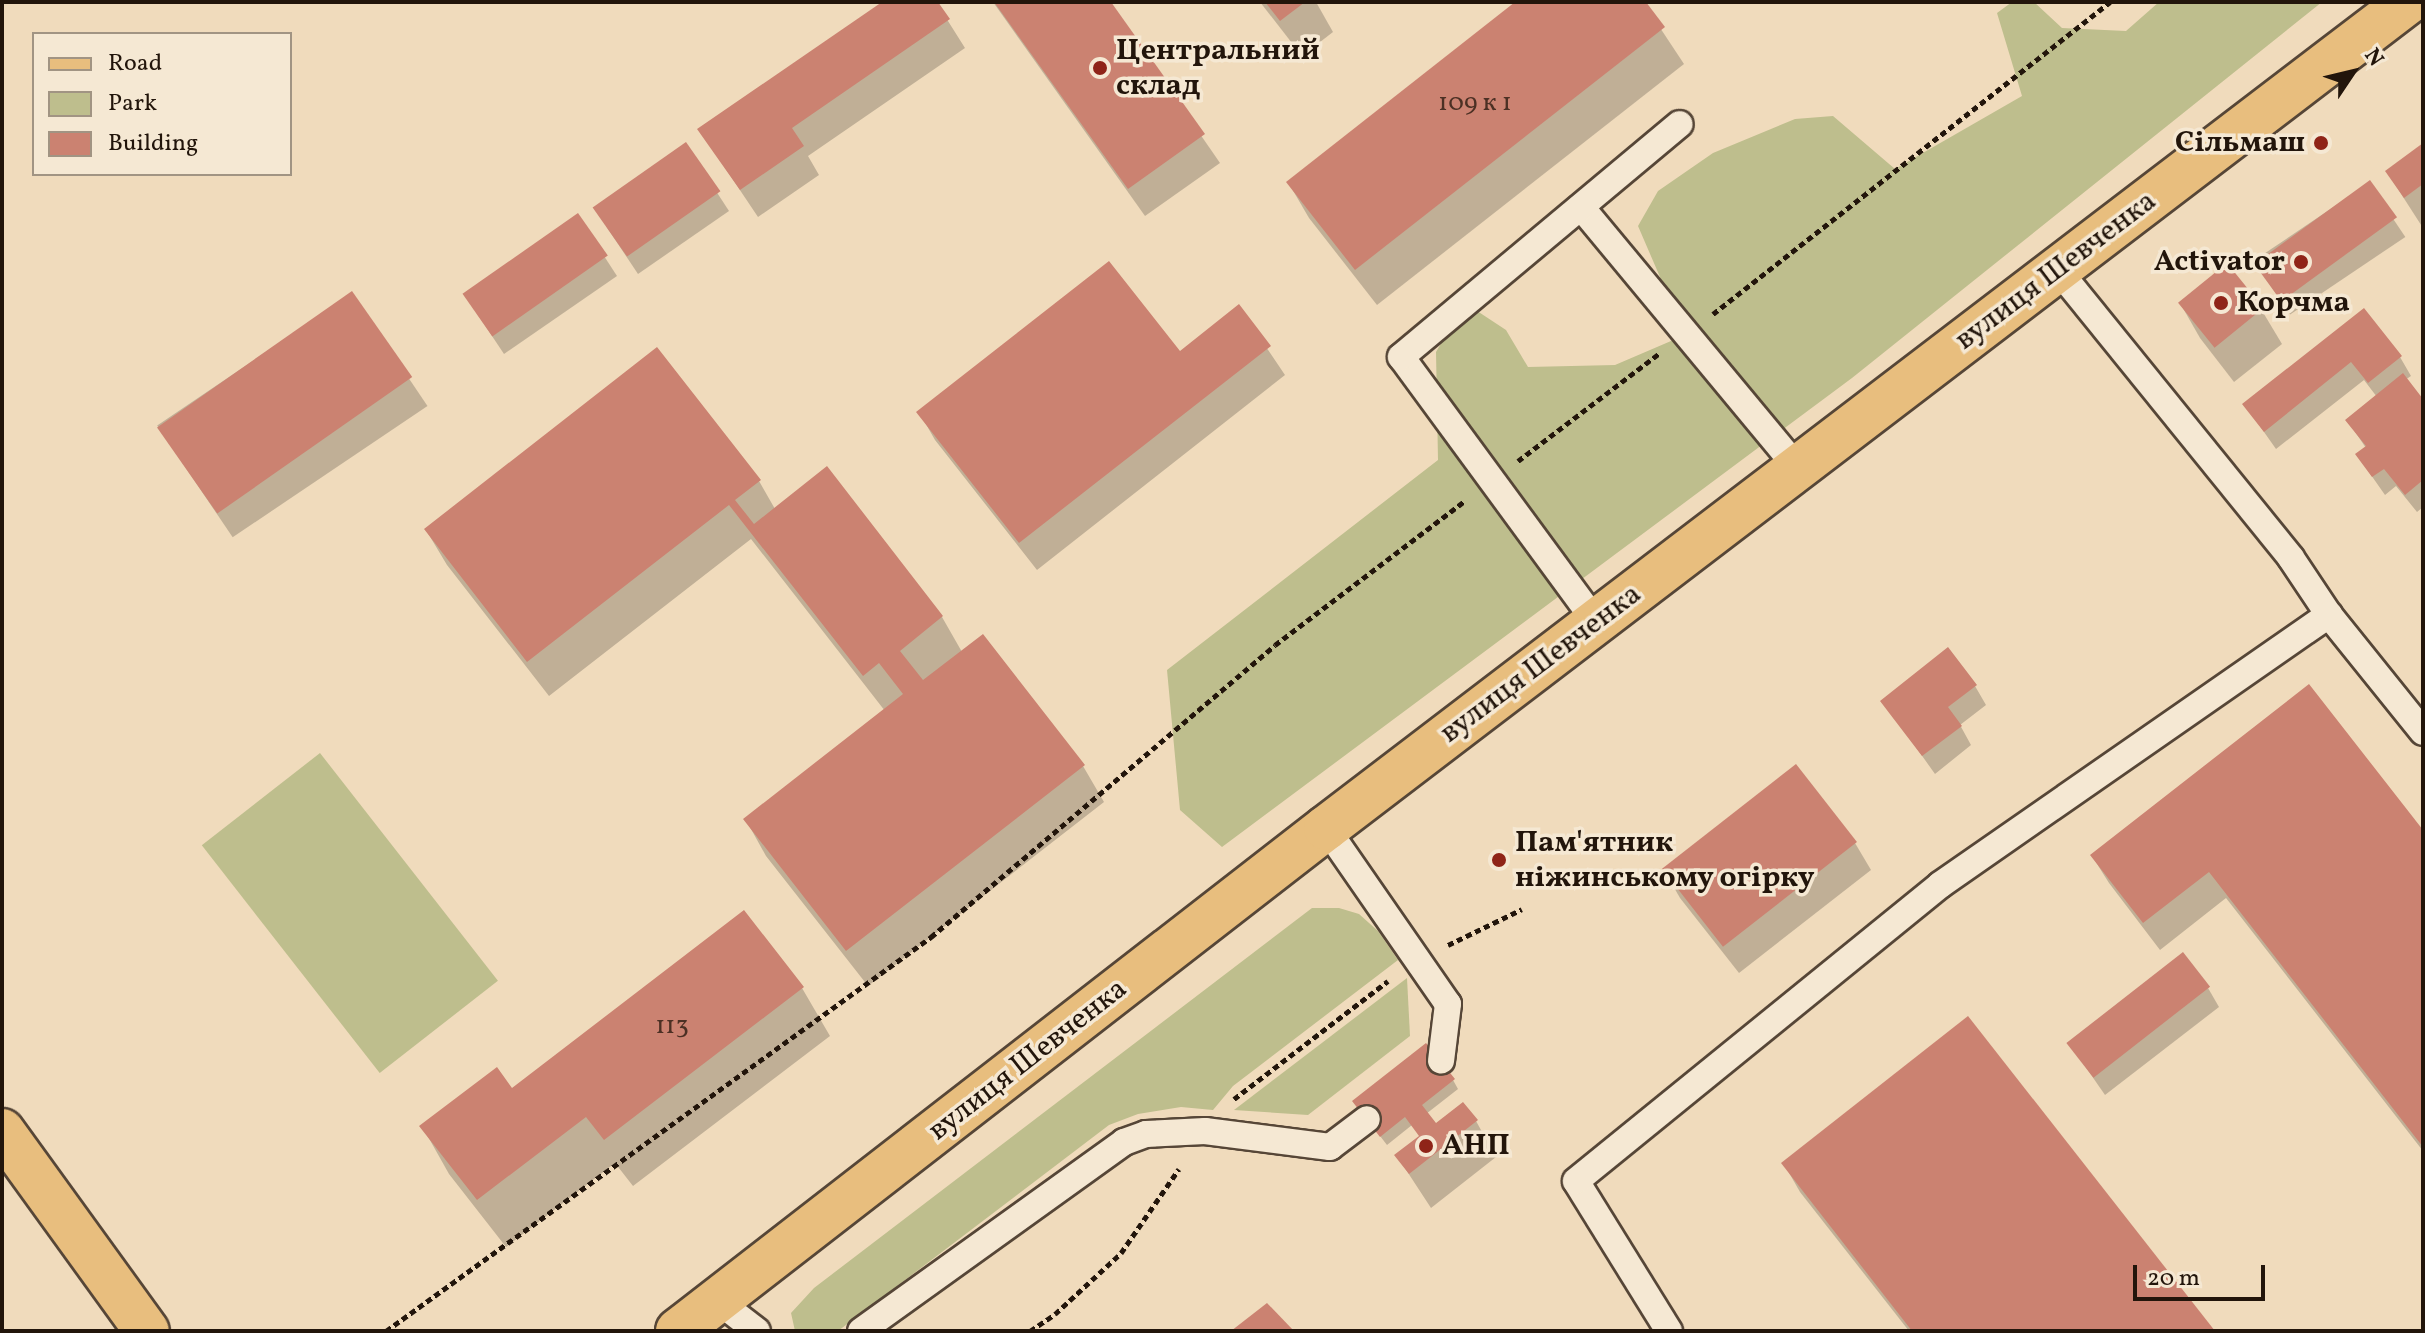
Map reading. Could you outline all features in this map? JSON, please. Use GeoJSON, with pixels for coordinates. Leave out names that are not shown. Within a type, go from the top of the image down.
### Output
{"type":"FeatureCollection","features":[{"type":"Feature","properties":{"kind":"main road","name":"вулиця Шевченка"},"geometry":{"type":"LineString","coordinates":[[678,1331],[1326,828],[2408,2]]}},
{"type":"Feature","properties":{"kind":"main road"},"geometry":{"type":"LineString","coordinates":[[2,1131],[147,1331]]}},
{"type":"Feature","properties":{"kind":"lane"},"geometry":{"type":"LineString","coordinates":[[1596,622],[1401,357],[1680,124]]}},
{"type":"Feature","properties":{"kind":"lane"},"geometry":{"type":"LineString","coordinates":[[1581,207],[1798,468]]}},
{"type":"Feature","properties":{"kind":"lane"},"geometry":{"type":"LineString","coordinates":[[2058,270],[2291,558],[2329,615],[2423,732]]}},
{"type":"Feature","properties":{"kind":"lane"},"geometry":{"type":"LineString","coordinates":[[1669,1331],[1576,1181],[1940,885],[2329,615]]}},
{"type":"Feature","properties":{"kind":"lane"},"geometry":{"type":"LineString","coordinates":[[1326,828],[1448,1004],[1441,1061]]}},
{"type":"Feature","properties":{"kind":"lane"},"geometry":{"type":"LineString","coordinates":[[861,1331],[1124,1142],[1146,1134],[1205,1131],[1330,1147],[1367,1119]]}},
{"type":"Feature","properties":{"kind":"lane"},"geometry":{"type":"LineString","coordinates":[[718,1301],[757,1331]]}},
{"type":"Feature","properties":{"kind":"path"},"geometry":{"type":"LineString","coordinates":[[386,1331],[931,937],[1275,645],[1685,335],[2110,2]]}},
{"type":"Feature","properties":{"kind":"green space"},"geometry":{"type":"Polygon","coordinates":[[[2012,2],[2034,2],[2062,28],[2126,31],[2159,2],[2322,2],[1852,378],[1222,847],[1180,810],[1167,670],[1438,460],[1436,352],[1465,303],[1506,330],[1528,367],[1615,365],[1685,335],[1638,226],[1658,191],[1713,153],[1795,119],[1833,116],[1895,169],[2022,96],[1997,13],[2012,2]]]}},
{"type":"Feature","properties":{"kind":"green space"},"geometry":{"type":"Polygon","coordinates":[[[320,753],[498,981],[380,1073],[202,845],[320,753]]]}},
{"type":"Feature","properties":{"kind":"green space"},"geometry":{"type":"Polygon","coordinates":[[[1312,908],[1339,908],[1359,914],[1378,931],[1398,960],[1233,1086],[1213,1110],[1181,1107],[1138,1114],[1109,1125],[838,1331],[795,1331],[791,1313],[814,1288],[1312,908]]]}},
{"type":"Feature","properties":{"kind":"green space"},"geometry":{"type":"Polygon","coordinates":[[[1407,978],[1410,1036],[1308,1115],[1234,1110],[1407,978]]]}},
{"type":"Feature","properties":{"kind":"building"},"geometry":{"type":"Polygon","coordinates":[[[882,2],[938,2],[950,19],[792,128],[804,146],[740,190],[697,129],[882,2]]]}},
{"type":"Feature","properties":{"kind":"building","name":"Центральний склад"},"geometry":{"type":"Polygon","coordinates":[[[994,2],[1111,2],[1205,134],[1128,189],[994,2]]]}},
{"type":"Feature","properties":{"kind":"building"},"geometry":{"type":"Polygon","coordinates":[[[1265,2],[1305,2],[1280,21],[1265,2]]]}},
{"type":"Feature","properties":{"kind":"building"},"geometry":{"type":"Polygon","coordinates":[[[1515,2],[1646,2],[1665,27],[1355,270],[1286,182],[1515,2]]]}},
{"type":"Feature","properties":{"kind":"building"},"geometry":{"type":"Polygon","coordinates":[[[686,142],[720,191],[627,257],[593,207],[686,142]]]}},
{"type":"Feature","properties":{"kind":"building"},"geometry":{"type":"Polygon","coordinates":[[[2423,143],[2423,184],[2404,198],[2385,171],[2423,143]]]}},
{"type":"Feature","properties":{"kind":"building"},"geometry":{"type":"Polygon","coordinates":[[[2370,180],[2397,217],[2281,301],[2254,264],[2370,180]]]}},
{"type":"Feature","properties":{"kind":"building"},"geometry":{"type":"Polygon","coordinates":[[[578,213],[608,256],[492,336],[462,294],[578,213]]]}},
{"type":"Feature","properties":{"kind":"building"},"geometry":{"type":"Polygon","coordinates":[[[1109,261],[1180,351],[1239,304],[1271,346],[1019,543],[916,412],[1109,261]]]}},
{"type":"Feature","properties":{"kind":"building"},"geometry":{"type":"Polygon","coordinates":[[[2227,263],[2264,308],[2215,348],[2178,303],[2227,263]]]}},
{"type":"Feature","properties":{"kind":"building"},"geometry":{"type":"Polygon","coordinates":[[[352,291],[412,377],[217,514],[157,428],[352,291]]]}},
{"type":"Feature","properties":{"kind":"building"},"geometry":{"type":"Polygon","coordinates":[[[2364,308],[2402,356],[2368,383],[2351,362],[2264,432],[2242,404],[2364,308]]]}},
{"type":"Feature","properties":{"kind":"building"},"geometry":{"type":"Polygon","coordinates":[[[657,347],[761,480],[735,500],[754,524],[827,466],[943,616],[900,651],[923,680],[983,634],[1085,765],[846,951],[743,819],[903,694],[879,663],[863,676],[729,505],[527,662],[424,529],[657,347]]]}},
{"type":"Feature","properties":{"kind":"building"},"geometry":{"type":"Polygon","coordinates":[[[2403,373],[2423,399],[2423,480],[2405,495],[2384,469],[2372,477],[2355,454],[2366,446],[2345,420],[2403,373]]]}},
{"type":"Feature","properties":{"kind":"building"},"geometry":{"type":"Polygon","coordinates":[[[1948,647],[1977,685],[1948,707],[1962,726],[1922,756],[1880,701],[1948,647]]]}},
{"type":"Feature","properties":{"kind":"building"},"geometry":{"type":"Polygon","coordinates":[[[2309,684],[2423,830],[2423,1147],[2209,872],[2143,923],[2090,855],[2309,684]]]}},
{"type":"Feature","properties":{"kind":"building"},"geometry":{"type":"Polygon","coordinates":[[[1796,764],[1857,842],[1723,947],[1662,869],[1796,764]]]}},
{"type":"Feature","properties":{"kind":"building"},"geometry":{"type":"Polygon","coordinates":[[[744,910],[804,987],[604,1140],[586,1117],[477,1200],[419,1126],[497,1067],[512,1088],[744,910]]]}},
{"type":"Feature","properties":{"kind":"building"},"geometry":{"type":"Polygon","coordinates":[[[2183,952],[2210,987],[2093,1078],[2066,1043],[2183,952]]]}},
{"type":"Feature","properties":{"kind":"building"},"geometry":{"type":"Polygon","coordinates":[[[1968,1016],[2215,1331],[1912,1331],[1781,1163],[1968,1016]]]}},
{"type":"Feature","properties":{"kind":"building"},"geometry":{"type":"Polygon","coordinates":[[[1426,1043],[1455,1079],[1422,1105],[1436,1123],[1463,1102],[1478,1120],[1409,1174],[1394,1155],[1419,1136],[1405,1117],[1380,1137],[1352,1101],[1426,1043]]]}},
{"type":"Feature","properties":{"kind":"building"},"geometry":{"type":"Polygon","coordinates":[[[1267,1303],[1294,1331],[1231,1331],[1267,1303]]]}},
{"type":"Feature","properties":{"kind":"place","name":"Центральний склад"},"geometry":{"type":"Point","coordinates":[1100,68]}},
{"type":"Feature","properties":{"kind":"place","name":"Сільмаш"},"geometry":{"type":"Point","coordinates":[2321,143]}},
{"type":"Feature","properties":{"kind":"place","name":"Activator"},"geometry":{"type":"Point","coordinates":[2301,262]}},
{"type":"Feature","properties":{"kind":"place","name":"Корчма"},"geometry":{"type":"Point","coordinates":[2221,303]}},
{"type":"Feature","properties":{"kind":"place","name":"Пам'ятник ніжинському огірку"},"geometry":{"type":"Point","coordinates":[1499,860]}},
{"type":"Feature","properties":{"kind":"place","name":"АНП"},"geometry":{"type":"Point","coordinates":[1426,1146]}}]}
